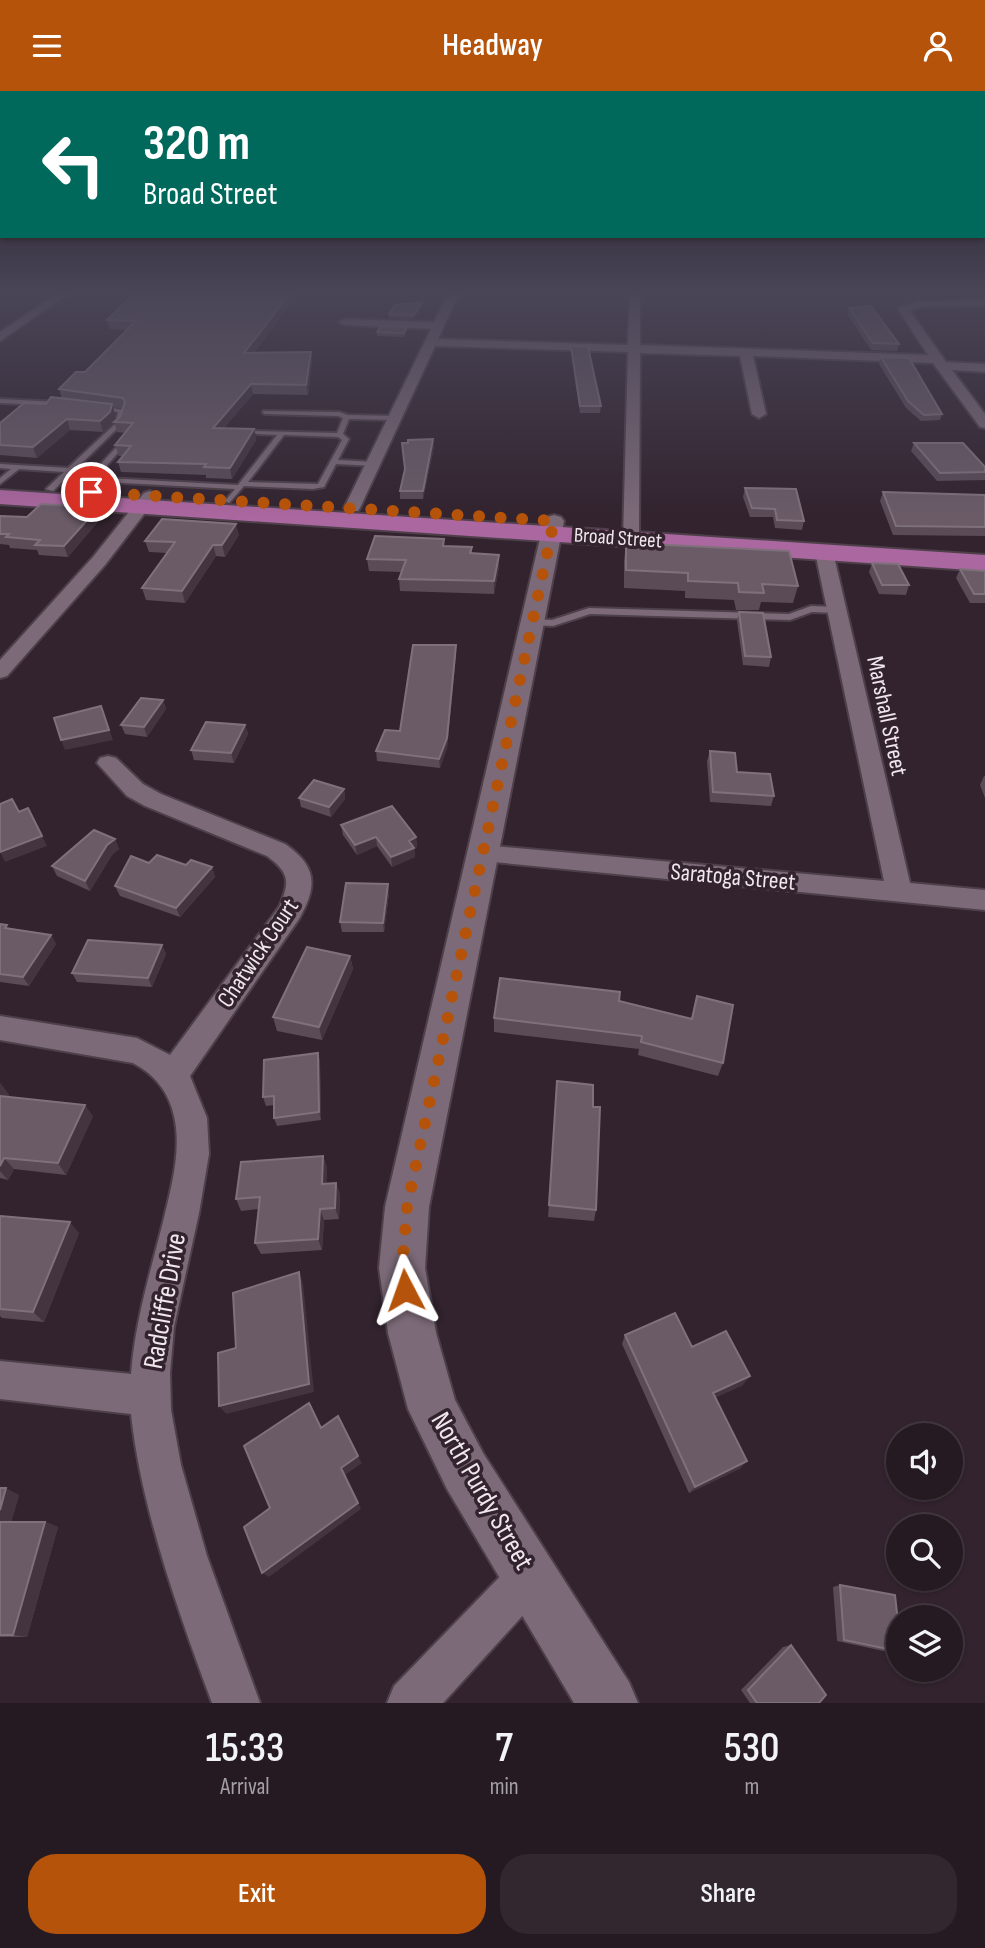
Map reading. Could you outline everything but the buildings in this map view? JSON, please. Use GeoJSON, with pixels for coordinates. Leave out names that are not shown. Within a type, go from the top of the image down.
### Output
{"type":"FeatureCollection","features":[{"type":"Feature","properties":{"kind":"main road","name":"Broad Street"},"geometry":{"type":"LineString","coordinates":[[0,484],[50,489],[97,486],[140,494],[631,533],[824,552],[985,563]]}},
{"type":"Feature","properties":{"kind":"main road","name":"Broad Street"},"geometry":{"type":"LineString","coordinates":[[0,497],[237,491],[352,508],[552,527]]}},
{"type":"Feature","properties":{"kind":"main road","name":"Broad Street"},"geometry":{"type":"LineString","coordinates":[[631,533],[985,549]]}},
{"type":"Feature","properties":{"kind":"street"},"geometry":{"type":"LineString","coordinates":[[352,508],[419,368]]}},
{"type":"Feature","properties":{"kind":"street"},"geometry":{"type":"LineString","coordinates":[[631,533],[634,368]]}},
{"type":"Feature","properties":{"kind":"street"},"geometry":{"type":"LineString","coordinates":[[749,368],[759,414]]}},
{"type":"Feature","properties":{"kind":"street"},"geometry":{"type":"LineString","coordinates":[[944,368],[985,424]]}},
{"type":"Feature","properties":{"kind":"street"},"geometry":{"type":"LineString","coordinates":[[0,672],[99,561],[140,494]]}},
{"type":"Feature","properties":{"kind":"street","name":"North Purdy Street"},"geometry":{"type":"LineString","coordinates":[[552,527],[407,1207],[402,1268],[412,1333],[433,1409],[465,1471],[608,1703]]}},
{"type":"Feature","properties":{"kind":"street","name":"Marshall Street"},"geometry":{"type":"LineString","coordinates":[[824,552],[899,891]]}},
{"type":"Feature","properties":{"kind":"street","name":"Chatwick Court"},"geometry":{"type":"LineString","coordinates":[[108,763],[135,790],[276,850],[295,866],[301,884],[290,912],[173,1075]]}},
{"type":"Feature","properties":{"kind":"street","name":"Saratoga Street"},"geometry":{"type":"LineString","coordinates":[[482,854],[985,900]]}},
{"type":"Feature","properties":{"kind":"street","name":"Radcliffe Drive"},"geometry":{"type":"LineString","coordinates":[[0,1028],[138,1051],[156,1058],[173,1075],[185,1097],[192,1120],[190,1175],[151,1350],[150,1396],[154,1442],[186,1560],[236,1703]]}},
{"type":"Feature","properties":{"kind":"street"},"geometry":{"type":"LineString","coordinates":[[0,1380],[150,1396]]}},
{"type":"Feature","properties":{"kind":"street"},"geometry":{"type":"LineString","coordinates":[[411,1703],[530,1576]]}},
{"type":"Feature","properties":{"kind":"lane"},"geometry":{"type":"LineString","coordinates":[[0,401],[69,405]]}},
{"type":"Feature","properties":{"kind":"lane"},"geometry":{"type":"LineString","coordinates":[[50,489],[118,425],[122,411],[82,407]]}},
{"type":"Feature","properties":{"kind":"lane"},"geometry":{"type":"LineString","coordinates":[[265,412],[395,418]]}},
{"type":"Feature","properties":{"kind":"lane"},"geometry":{"type":"LineString","coordinates":[[339,435],[347,417]]}},
{"type":"Feature","properties":{"kind":"lane"},"geometry":{"type":"LineString","coordinates":[[237,491],[321,485],[346,439],[339,435],[257,432]]}},
{"type":"Feature","properties":{"kind":"lane"},"geometry":{"type":"LineString","coordinates":[[237,491],[282,433]]}},
{"type":"Feature","properties":{"kind":"lane"},"geometry":{"type":"LineString","coordinates":[[97,486],[98,471],[130,436]]}},
{"type":"Feature","properties":{"kind":"lane"},"geometry":{"type":"LineString","coordinates":[[334,462],[375,464]]}},
{"type":"Feature","properties":{"kind":"lane"},"geometry":{"type":"LineString","coordinates":[[0,465],[70,470]]}},
{"type":"Feature","properties":{"kind":"lane"},"geometry":{"type":"LineString","coordinates":[[0,484],[17,467]]}},
{"type":"Feature","properties":{"kind":"lane"},"geometry":{"type":"LineString","coordinates":[[532,622],[553,623],[589,611],[790,617],[811,609],[836,610]]}},
{"type":"Feature","properties":{"kind":"route"},"geometry":{"type":"LineString","coordinates":[[91,492],[554,521],[407,1207],[402,1268],[405,1290]]}}]}
